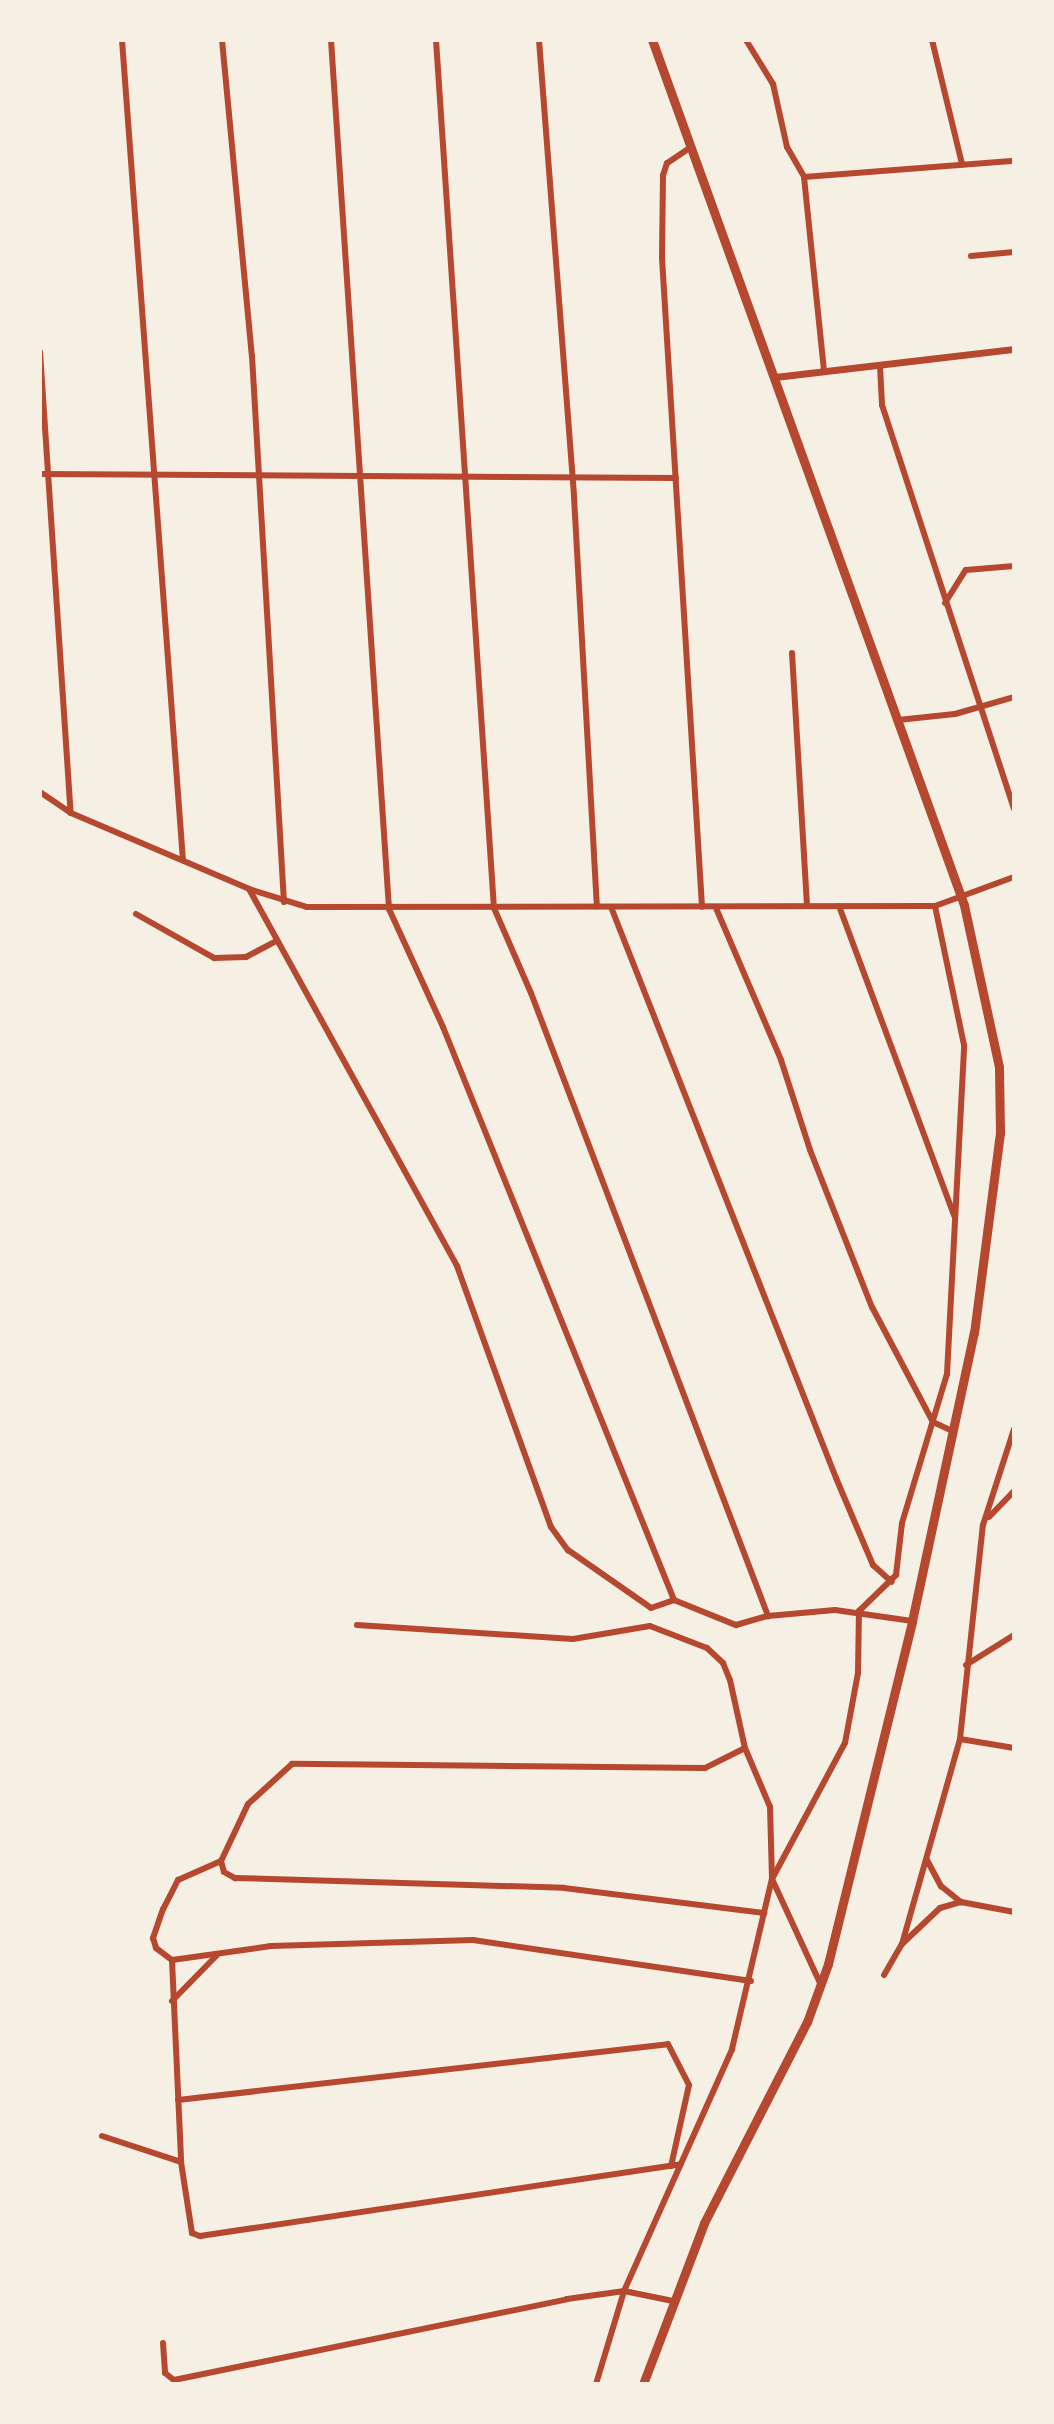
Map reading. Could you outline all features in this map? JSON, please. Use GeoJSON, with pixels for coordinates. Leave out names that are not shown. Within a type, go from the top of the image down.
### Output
{"type":"FeatureCollection","features":[{"type":"Feature","properties":{"kind":"main road"},"geometry":{"type":"LineString","coordinates":[[643,2384],[704,2223],[821,1986],[912,1621],[974,1333],[1000,1132],[999,1067],[961,897],[652,40]]}},
{"type":"Feature","properties":{"kind":"street"},"geometry":{"type":"LineString","coordinates":[[122,40],[157,478],[183,860]]}},
{"type":"Feature","properties":{"kind":"street"},"geometry":{"type":"LineString","coordinates":[[222,40],[258,475],[284,902]]}},
{"type":"Feature","properties":{"kind":"street"},"geometry":{"type":"LineString","coordinates":[[331,40],[364,476],[389,909],[443,1027],[674,1600]]}},
{"type":"Feature","properties":{"kind":"street"},"geometry":{"type":"LineString","coordinates":[[436,40],[468,477],[494,908],[531,993],[768,1616]]}},
{"type":"Feature","properties":{"kind":"street"},"geometry":{"type":"LineString","coordinates":[[539,40],[572,479],[597,906]]}},
{"type":"Feature","properties":{"kind":"street"},"geometry":{"type":"LineString","coordinates":[[746,40],[773,84],[787,147],[804,177],[824,370]]}},
{"type":"Feature","properties":{"kind":"street"},"geometry":{"type":"LineString","coordinates":[[932,40],[962,164]]}},
{"type":"Feature","properties":{"kind":"street"},"geometry":{"type":"LineString","coordinates":[[691,147],[667,163],[663,175],[662,258],[702,907]]}},
{"type":"Feature","properties":{"kind":"street"},"geometry":{"type":"LineString","coordinates":[[804,177],[1014,161]]}},
{"type":"Feature","properties":{"kind":"street"},"geometry":{"type":"LineString","coordinates":[[971,256],[1014,252]]}},
{"type":"Feature","properties":{"kind":"street"},"geometry":{"type":"LineString","coordinates":[[775,377],[1014,349]]}},
{"type":"Feature","properties":{"kind":"street"},"geometry":{"type":"LineString","coordinates":[[40,352],[44,474],[71,813]]}},
{"type":"Feature","properties":{"kind":"street"},"geometry":{"type":"LineString","coordinates":[[880,366],[882,405],[945,603],[983,704],[1014,809]]}},
{"type":"Feature","properties":{"kind":"street"},"geometry":{"type":"LineString","coordinates":[[44,474],[157,478],[258,475],[676,478]]}},
{"type":"Feature","properties":{"kind":"street"},"geometry":{"type":"LineString","coordinates":[[945,603],[966,570],[1014,566]]}},
{"type":"Feature","properties":{"kind":"street"},"geometry":{"type":"LineString","coordinates":[[792,653],[807,905]]}},
{"type":"Feature","properties":{"kind":"street"},"geometry":{"type":"LineString","coordinates":[[898,720],[955,714],[1014,697]]}},
{"type":"Feature","properties":{"kind":"street"},"geometry":{"type":"LineString","coordinates":[[40,792],[71,813],[284,902],[389,909],[935,906],[1014,877]]}},
{"type":"Feature","properties":{"kind":"street"},"geometry":{"type":"LineString","coordinates":[[249,889],[457,1266],[551,1527],[588,1567],[651,1608]]}},
{"type":"Feature","properties":{"kind":"street"},"geometry":{"type":"LineString","coordinates":[[839,906],[935,1175],[956,1220]]}},
{"type":"Feature","properties":{"kind":"street"},"geometry":{"type":"LineString","coordinates":[[772,1879],[845,1743],[858,1673],[859,1611],[862,1603],[892,1582],[902,1523],[947,1374],[964,1045],[935,906]]}},
{"type":"Feature","properties":{"kind":"street"},"geometry":{"type":"LineString","coordinates":[[611,907],[732,1226],[783,1337],[836,1478],[873,1565],[892,1582]]}},
{"type":"Feature","properties":{"kind":"street"},"geometry":{"type":"LineString","coordinates":[[716,908],[781,1060],[810,1150],[872,1307],[933,1422],[952,1431]]}},
{"type":"Feature","properties":{"kind":"street"},"geometry":{"type":"LineString","coordinates":[[136,914],[214,958],[246,957],[276,941]]}},
{"type":"Feature","properties":{"kind":"street"},"geometry":{"type":"LineString","coordinates":[[884,1975],[902,1944],[960,1739],[983,1525],[1014,1429]]}},
{"type":"Feature","properties":{"kind":"street"},"geometry":{"type":"LineString","coordinates":[[983,1525],[1014,1491]]}},
{"type":"Feature","properties":{"kind":"street"},"geometry":{"type":"LineString","coordinates":[[651,1608],[674,1600],[736,1625],[768,1616],[859,1611],[912,1621]]}},
{"type":"Feature","properties":{"kind":"street"},"geometry":{"type":"LineString","coordinates":[[650,1626],[651,1608]]}},
{"type":"Feature","properties":{"kind":"street"},"geometry":{"type":"LineString","coordinates":[[357,1625],[573,1639],[650,1626],[707,1648],[723,1663],[745,1748],[770,1807],[772,1879],[751,1981],[732,2049],[624,2291],[596,2384]]}},
{"type":"Feature","properties":{"kind":"street"},"geometry":{"type":"LineString","coordinates":[[966,1665],[1014,1635]]}},
{"type":"Feature","properties":{"kind":"street"},"geometry":{"type":"LineString","coordinates":[[960,1739],[1014,1748]]}},
{"type":"Feature","properties":{"kind":"street"},"geometry":{"type":"LineString","coordinates":[[745,1748],[705,1768],[292,1764],[248,1804],[221,1861],[224,1872],[235,1878],[564,1888],[764,1913]]}},
{"type":"Feature","properties":{"kind":"street"},"geometry":{"type":"LineString","coordinates":[[927,1860],[941,1886],[961,1902]]}},
{"type":"Feature","properties":{"kind":"street"},"geometry":{"type":"LineString","coordinates":[[221,1861],[178,1880],[163,1909],[153,1938],[156,1948],[172,1960],[271,1946],[473,1940],[751,1981]]}},
{"type":"Feature","properties":{"kind":"street"},"geometry":{"type":"LineString","coordinates":[[772,1879],[821,1986]]}},
{"type":"Feature","properties":{"kind":"street"},"geometry":{"type":"LineString","coordinates":[[902,1944],[940,1908],[961,1902],[1014,1912]]}},
{"type":"Feature","properties":{"kind":"street"},"geometry":{"type":"LineString","coordinates":[[171,2001],[217,1955]]}},
{"type":"Feature","properties":{"kind":"street"},"geometry":{"type":"LineString","coordinates":[[172,1960],[171,2001],[181,2162],[192,2233],[200,2236],[681,2164]]}},
{"type":"Feature","properties":{"kind":"street"},"geometry":{"type":"LineString","coordinates":[[178,2100],[668,2044],[689,2085],[671,2166]]}},
{"type":"Feature","properties":{"kind":"street"},"geometry":{"type":"LineString","coordinates":[[102,2136],[181,2162]]}},
{"type":"Feature","properties":{"kind":"street"},"geometry":{"type":"LineString","coordinates":[[163,2343],[165,2373],[174,2380],[624,2291],[673,2301]]}}]}
